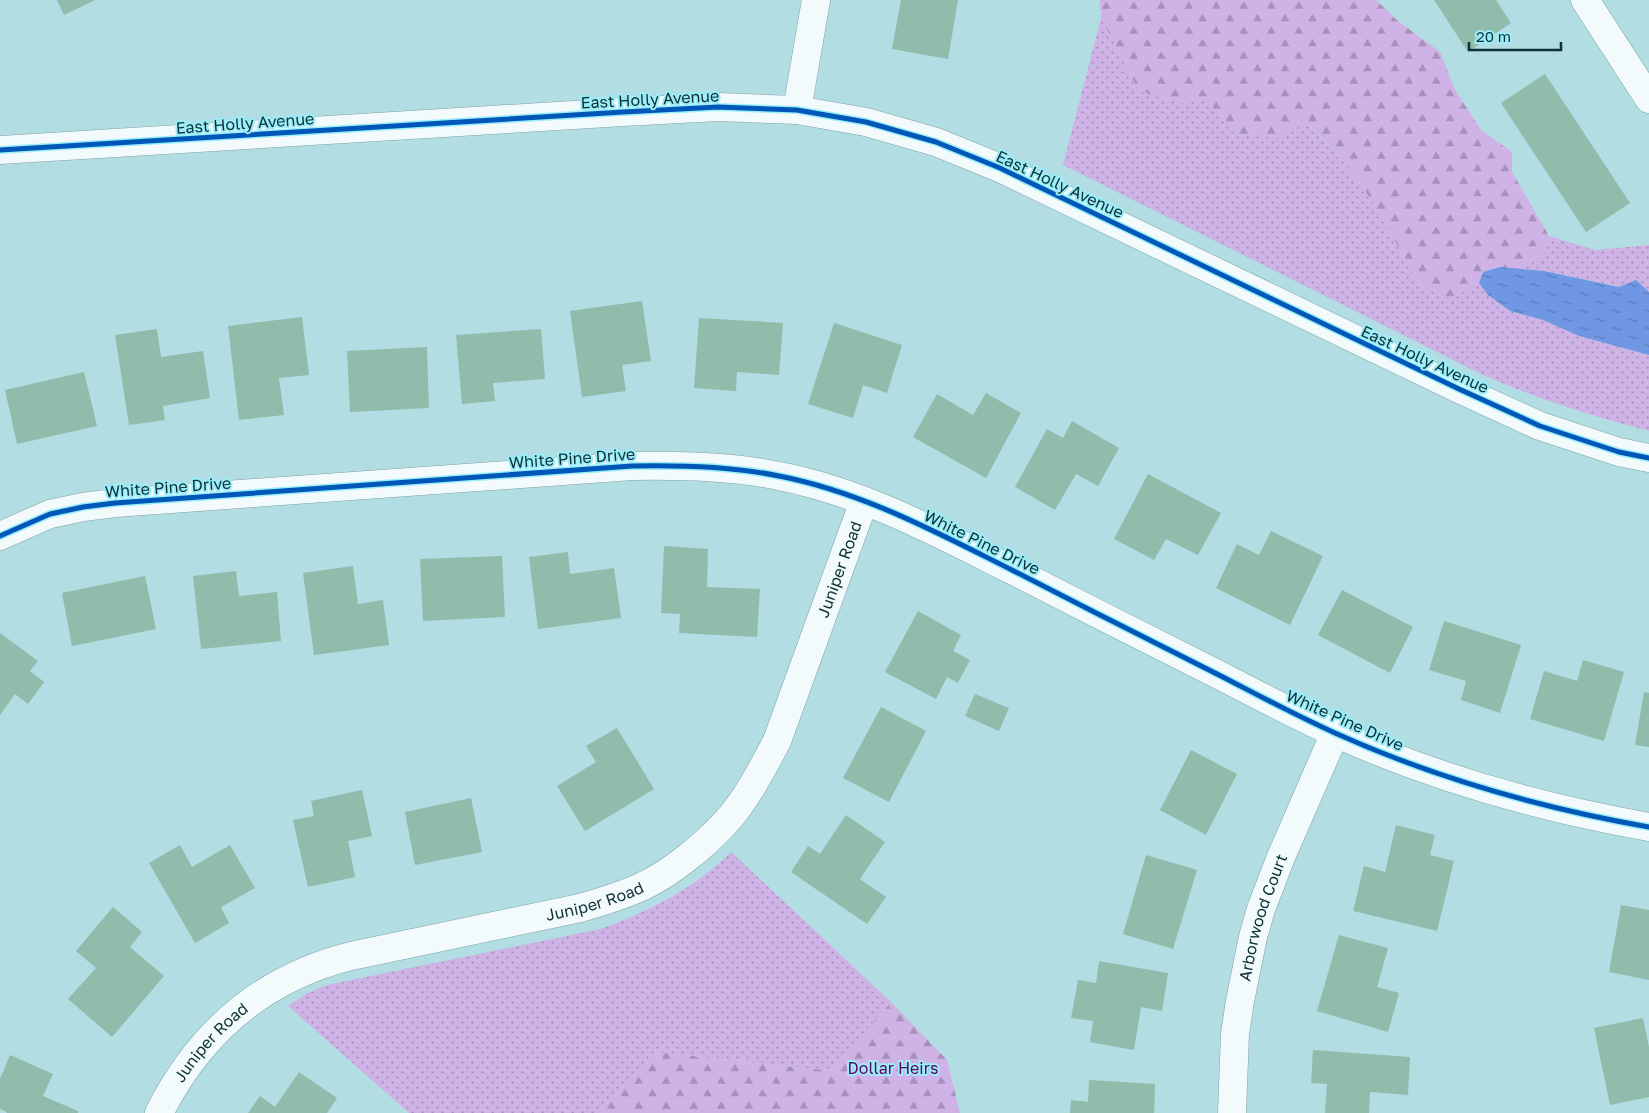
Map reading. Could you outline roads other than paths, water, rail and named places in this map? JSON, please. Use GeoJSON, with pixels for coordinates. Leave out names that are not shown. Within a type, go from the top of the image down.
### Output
{"type":"FeatureCollection","features":[{"type":"Feature","properties":{"kind":"street"},"geometry":{"type":"LineString","coordinates":[[797,110],[816,0]]}},
{"type":"Feature","properties":{"kind":"street"},"geometry":{"type":"LineString","coordinates":[[1586,0],[1649,99]]}},
{"type":"Feature","properties":{"kind":"street","name":"East Holly Avenue"},"geometry":{"type":"LineString","coordinates":[[0,150],[718,107],[797,110],[866,122],[936,142],[1000,168],[1459,389],[1540,426],[1620,452],[1649,458]]}},
{"type":"Feature","properties":{"kind":"street","name":"White Pine Drive"},"geometry":{"type":"LineString","coordinates":[[0,536],[50,514],[107,504],[632,466],[674,465],[747,470],[782,476],[864,501],[931,530],[1335,733],[1418,766],[1483,788],[1573,812],[1649,827]]}},
{"type":"Feature","properties":{"kind":"street","name":"Juniper Road"},"geometry":{"type":"LineString","coordinates":[[159,1113],[170,1092],[208,1040],[232,1017],[254,1000],[276,985],[300,973],[324,963],[351,956],[610,900],[643,886],[702,846],[727,822],[745,797],[777,741],[864,501]]}},
{"type":"Feature","properties":{"kind":"street","name":"Arborwood Court"},"geometry":{"type":"LineString","coordinates":[[1232,1113],[1232,1078],[1236,1026],[1244,976],[1253,937],[1261,909],[1281,857],[1335,733]]}},
{"type":"Feature","properties":{"kind":"water"},"geometry":{"type":"Polygon","coordinates":[[[1500,267],[1544,271],[1619,287],[1636,280],[1649,292],[1649,355],[1579,336],[1543,320],[1510,311],[1488,295],[1479,283],[1483,272],[1500,267]]]}},
{"type":"Feature","properties":{"kind":"park label","name":"Dollar Heirs"},"geometry":{"type":"Point","coordinates":[893,1068]}}]}
